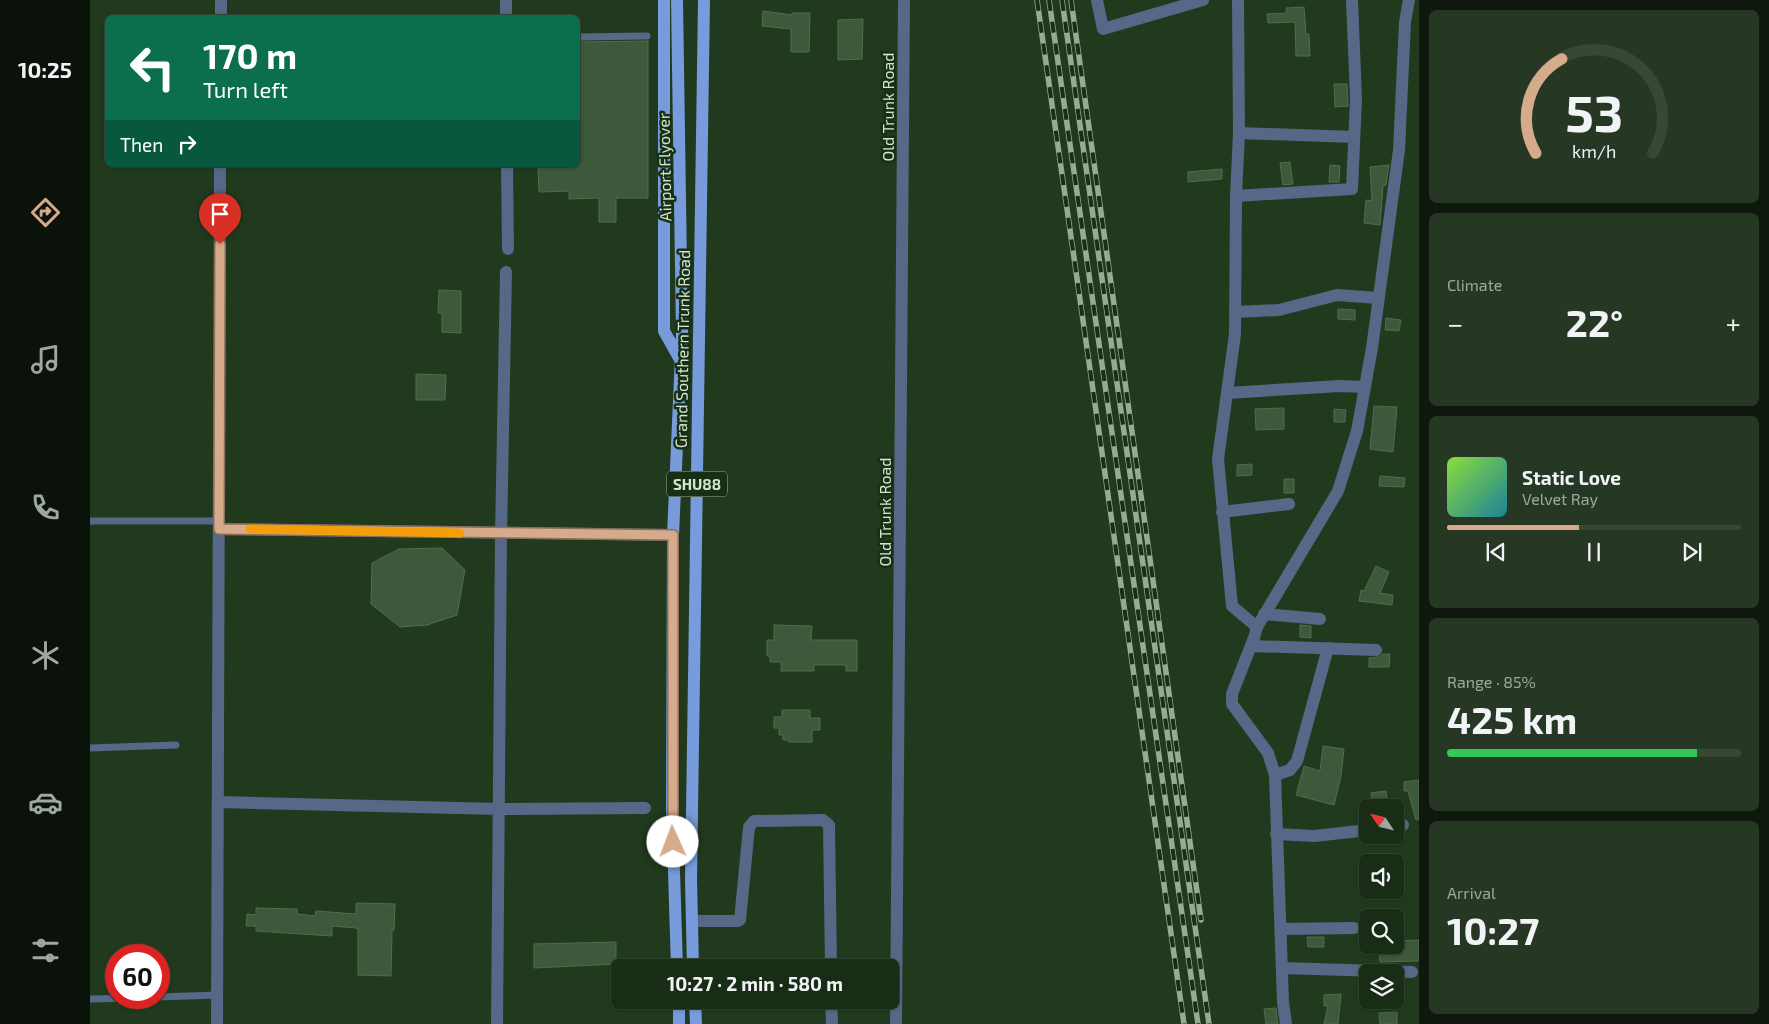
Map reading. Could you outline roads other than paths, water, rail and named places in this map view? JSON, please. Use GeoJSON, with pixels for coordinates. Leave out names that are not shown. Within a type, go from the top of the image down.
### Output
{"type":"FeatureCollection","features":[{"type":"Feature","properties":{"kind":"main road"},"geometry":{"type":"LineString","coordinates":[[664,0],[664,331],[682,363]]}},
{"type":"Feature","properties":{"kind":"main road","name":"Airport Flyover"},"geometry":{"type":"LineString","coordinates":[[677,0],[682,363]]}},
{"type":"Feature","properties":{"kind":"main road","name":"Grand Southern Trunk Road"},"geometry":{"type":"LineString","coordinates":[[693,959],[691,870],[704,0]]}},
{"type":"Feature","properties":{"kind":"main road","name":"Grand Southern Trunk Road"},"geometry":{"type":"LineString","coordinates":[[677,959],[672,807],[673,535],[682,363]]}},
{"type":"Feature","properties":{"kind":"main road"},"geometry":{"type":"LineString","coordinates":[[679,1009],[679,1024]]}},
{"type":"Feature","properties":{"kind":"main road"},"geometry":{"type":"LineString","coordinates":[[695,1009],[696,1024]]}},
{"type":"Feature","properties":{"kind":"street"},"geometry":{"type":"LineString","coordinates":[[221,0],[221,15]]}},
{"type":"Feature","properties":{"kind":"street"},"geometry":{"type":"LineString","coordinates":[[506,0],[506,15]]}},
{"type":"Feature","properties":{"kind":"street","name":"Old Trunk Road"},"geometry":{"type":"LineString","coordinates":[[896,1024],[904,0]]}},
{"type":"Feature","properties":{"kind":"street"},"geometry":{"type":"LineString","coordinates":[[1097,0],[1103,29],[1203,0]]}},
{"type":"Feature","properties":{"kind":"street"},"geometry":{"type":"LineString","coordinates":[[1238,0],[1239,133],[1236,196],[1235,334],[1218,459],[1232,606],[1257,626]]}},
{"type":"Feature","properties":{"kind":"street"},"geometry":{"type":"LineString","coordinates":[[1236,196],[1352,189],[1356,99],[1352,0]]}},
{"type":"Feature","properties":{"kind":"street"},"geometry":{"type":"LineString","coordinates":[[1286,1024],[1283,1002],[1275,775],[1268,753],[1232,704],[1232,694],[1257,626],[1338,491],[1357,431],[1399,150],[1405,22],[1409,0]]}},
{"type":"Feature","properties":{"kind":"street"},"geometry":{"type":"LineString","coordinates":[[1239,133],[1354,137]]}},
{"type":"Feature","properties":{"kind":"street"},"geometry":{"type":"LineString","coordinates":[[217,1024],[220,167]]}},
{"type":"Feature","properties":{"kind":"street"},"geometry":{"type":"LineString","coordinates":[[507,167],[508,249]]}},
{"type":"Feature","properties":{"kind":"street"},"geometry":{"type":"LineString","coordinates":[[497,1024],[501,534],[506,272]]}},
{"type":"Feature","properties":{"kind":"street"},"geometry":{"type":"LineString","coordinates":[[1235,312],[1279,310],[1337,295],[1378,298]]}},
{"type":"Feature","properties":{"kind":"street"},"geometry":{"type":"LineString","coordinates":[[1227,394],[1340,386],[1365,387]]}},
{"type":"Feature","properties":{"kind":"street"},"geometry":{"type":"LineString","coordinates":[[1222,512],[1289,504]]}},
{"type":"Feature","properties":{"kind":"street"},"geometry":{"type":"LineString","coordinates":[[219,525],[501,534],[673,535]]}},
{"type":"Feature","properties":{"kind":"street"},"geometry":{"type":"LineString","coordinates":[[1264,614],[1320,619]]}},
{"type":"Feature","properties":{"kind":"street"},"geometry":{"type":"LineString","coordinates":[[1251,646],[1376,650]]}},
{"type":"Feature","properties":{"kind":"street"},"geometry":{"type":"LineString","coordinates":[[1275,775],[1290,770],[1297,761],[1328,648]]}},
{"type":"Feature","properties":{"kind":"street"},"geometry":{"type":"LineString","coordinates":[[218,802],[498,809],[645,808]]}},
{"type":"Feature","properties":{"kind":"street"},"geometry":{"type":"LineString","coordinates":[[692,921],[740,920],[749,827],[754,821],[823,820],[829,825],[831,959]]}},
{"type":"Feature","properties":{"kind":"street"},"geometry":{"type":"LineString","coordinates":[[1276,834],[1314,836],[1359,831]]}},
{"type":"Feature","properties":{"kind":"street"},"geometry":{"type":"LineString","coordinates":[[1281,929],[1354,928]]}},
{"type":"Feature","properties":{"kind":"street"},"geometry":{"type":"LineString","coordinates":[[1282,968],[1412,972]]}},
{"type":"Feature","properties":{"kind":"street"},"geometry":{"type":"LineString","coordinates":[[831,1009],[832,1024]]}},
{"type":"Feature","properties":{"kind":"lane"},"geometry":{"type":"LineString","coordinates":[[580,37],[647,36]]}},
{"type":"Feature","properties":{"kind":"lane"},"geometry":{"type":"LineString","coordinates":[[90,521],[219,525]]}},
{"type":"Feature","properties":{"kind":"lane"},"geometry":{"type":"LineString","coordinates":[[90,748],[176,745]]}},
{"type":"Feature","properties":{"kind":"lane"},"geometry":{"type":"LineString","coordinates":[[170,997],[217,995]]}},
{"type":"Feature","properties":{"kind":"lane"},"geometry":{"type":"LineString","coordinates":[[90,999],[105,999]]}},
{"type":"Feature","properties":{"kind":"railway"},"geometry":{"type":"LineString","coordinates":[[1037,0],[1184,1024]]}},
{"type":"Feature","properties":{"kind":"railway"},"geometry":{"type":"LineString","coordinates":[[1049,0],[1198,1024]]}},
{"type":"Feature","properties":{"kind":"railway"},"geometry":{"type":"LineString","coordinates":[[1062,0],[1209,1024]]}},
{"type":"Feature","properties":{"kind":"railway"},"geometry":{"type":"LineString","coordinates":[[1071,0],[1201,920]]}}]}
